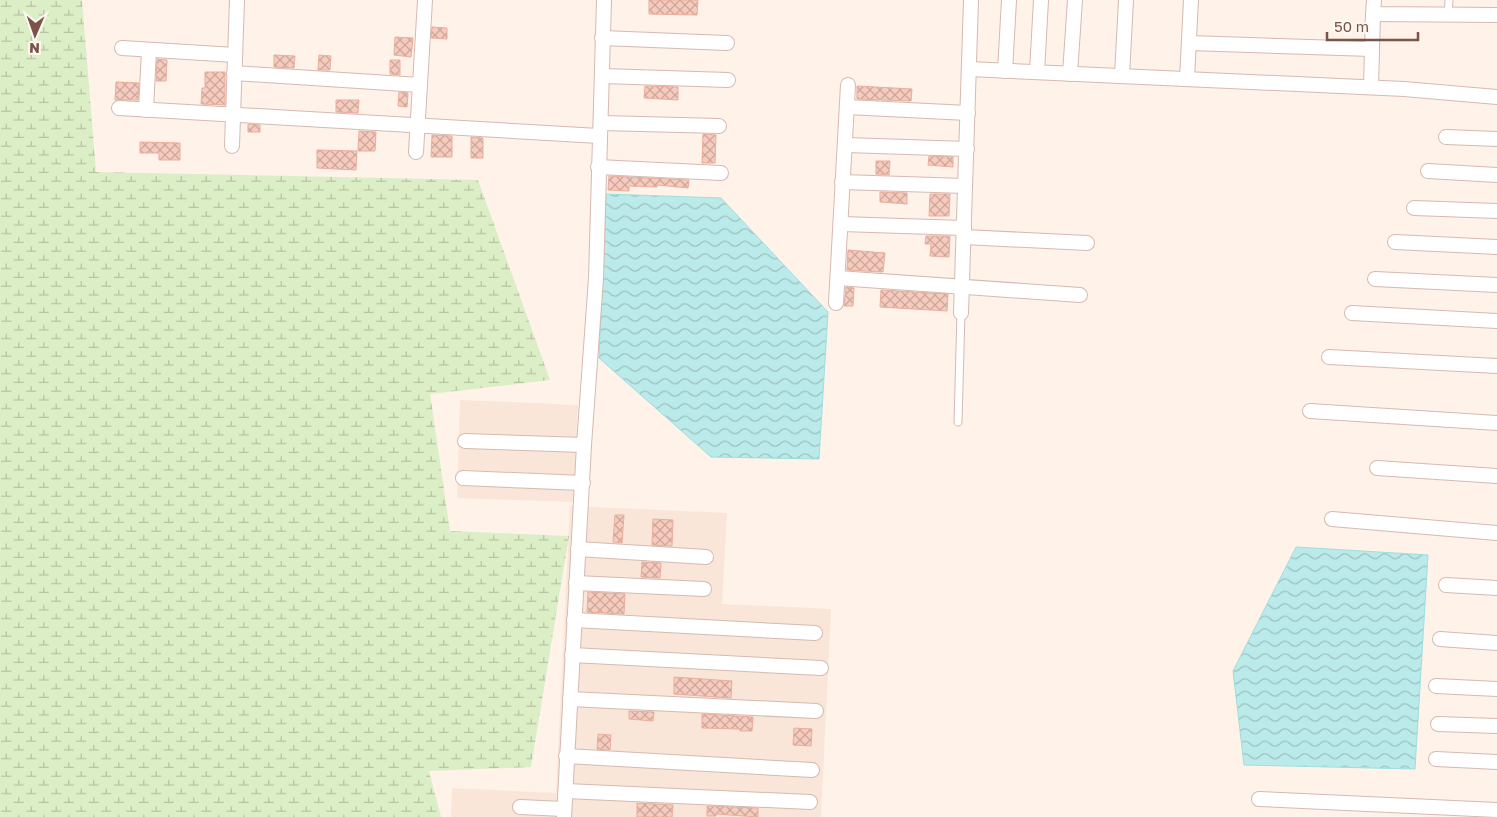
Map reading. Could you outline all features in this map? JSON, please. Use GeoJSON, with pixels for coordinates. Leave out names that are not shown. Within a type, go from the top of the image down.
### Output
{"type":"FeatureCollection","features":[{"type":"Feature","properties":{"kind":"street"},"geometry":{"type":"LineString","coordinates":[[232,146],[237,0]]}},
{"type":"Feature","properties":{"kind":"street"},"geometry":{"type":"LineString","coordinates":[[416,152],[425,0]]}},
{"type":"Feature","properties":{"kind":"street"},"geometry":{"type":"LineString","coordinates":[[520,807],[564,813],[584,445],[596,278],[604,0]]}},
{"type":"Feature","properties":{"kind":"street"},"geometry":{"type":"LineString","coordinates":[[962,313],[971,0]]}},
{"type":"Feature","properties":{"kind":"street"},"geometry":{"type":"LineString","coordinates":[[1005,71],[1009,0]]}},
{"type":"Feature","properties":{"kind":"street"},"geometry":{"type":"LineString","coordinates":[[1037,72],[1041,0]]}},
{"type":"Feature","properties":{"kind":"street"},"geometry":{"type":"LineString","coordinates":[[1070,74],[1075,0]]}},
{"type":"Feature","properties":{"kind":"street"},"geometry":{"type":"LineString","coordinates":[[1122,76],[1126,0]]}},
{"type":"Feature","properties":{"kind":"street"},"geometry":{"type":"LineString","coordinates":[[1187,79],[1191,0]]}},
{"type":"Feature","properties":{"kind":"street"},"geometry":{"type":"LineString","coordinates":[[1371,87],[1374,7],[1448,14],[1497,15]]}},
{"type":"Feature","properties":{"kind":"street"},"geometry":{"type":"LineString","coordinates":[[602,38],[728,43]]}},
{"type":"Feature","properties":{"kind":"street"},"geometry":{"type":"LineString","coordinates":[[1189,43],[1372,49]]}},
{"type":"Feature","properties":{"kind":"street"},"geometry":{"type":"LineString","coordinates":[[122,48],[235,55]]}},
{"type":"Feature","properties":{"kind":"street"},"geometry":{"type":"LineString","coordinates":[[146,110],[149,50]]}},
{"type":"Feature","properties":{"kind":"street"},"geometry":{"type":"LineString","coordinates":[[969,69],[1371,87],[1497,97]]}},
{"type":"Feature","properties":{"kind":"street"},"geometry":{"type":"LineString","coordinates":[[234,73],[420,85]]}},
{"type":"Feature","properties":{"kind":"street"},"geometry":{"type":"LineString","coordinates":[[602,76],[728,80]]}},
{"type":"Feature","properties":{"kind":"street"},"geometry":{"type":"LineString","coordinates":[[836,303],[848,85]]}},
{"type":"Feature","properties":{"kind":"street"},"geometry":{"type":"LineString","coordinates":[[847,107],[968,113]]}},
{"type":"Feature","properties":{"kind":"street"},"geometry":{"type":"LineString","coordinates":[[119,108],[522,132],[719,126]]}},
{"type":"Feature","properties":{"kind":"street"},"geometry":{"type":"LineString","coordinates":[[1446,137],[1497,139]]}},
{"type":"Feature","properties":{"kind":"street"},"geometry":{"type":"LineString","coordinates":[[846,145],[966,149]]}},
{"type":"Feature","properties":{"kind":"street"},"geometry":{"type":"LineString","coordinates":[[598,167],[722,173]]}},
{"type":"Feature","properties":{"kind":"street"},"geometry":{"type":"LineString","coordinates":[[1428,171],[1497,175]]}},
{"type":"Feature","properties":{"kind":"street"},"geometry":{"type":"LineString","coordinates":[[842,182],[965,186]]}},
{"type":"Feature","properties":{"kind":"street"},"geometry":{"type":"LineString","coordinates":[[1414,208],[1497,211]]}},
{"type":"Feature","properties":{"kind":"street"},"geometry":{"type":"LineString","coordinates":[[841,224],[1087,243]]}},
{"type":"Feature","properties":{"kind":"street"},"geometry":{"type":"LineString","coordinates":[[1395,242],[1497,247]]}},
{"type":"Feature","properties":{"kind":"street"},"geometry":{"type":"LineString","coordinates":[[838,278],[1080,295]]}},
{"type":"Feature","properties":{"kind":"street"},"geometry":{"type":"LineString","coordinates":[[1375,279],[1497,285]]}},
{"type":"Feature","properties":{"kind":"street"},"geometry":{"type":"LineString","coordinates":[[1352,313],[1497,321]]}},
{"type":"Feature","properties":{"kind":"street"},"geometry":{"type":"LineString","coordinates":[[1329,357],[1497,366]]}},
{"type":"Feature","properties":{"kind":"street"},"geometry":{"type":"LineString","coordinates":[[1310,410],[1497,422]]}},
{"type":"Feature","properties":{"kind":"street"},"geometry":{"type":"LineString","coordinates":[[465,441],[584,445]]}},
{"type":"Feature","properties":{"kind":"street"},"geometry":{"type":"LineString","coordinates":[[1377,468],[1497,476]]}},
{"type":"Feature","properties":{"kind":"street"},"geometry":{"type":"LineString","coordinates":[[464,478],[583,483]]}},
{"type":"Feature","properties":{"kind":"street"},"geometry":{"type":"LineString","coordinates":[[1332,519],[1497,533]]}},
{"type":"Feature","properties":{"kind":"street"},"geometry":{"type":"LineString","coordinates":[[578,550],[706,557]]}},
{"type":"Feature","properties":{"kind":"street"},"geometry":{"type":"LineString","coordinates":[[576,582],[704,589]]}},
{"type":"Feature","properties":{"kind":"street"},"geometry":{"type":"LineString","coordinates":[[1446,585],[1497,588]]}},
{"type":"Feature","properties":{"kind":"street"},"geometry":{"type":"LineString","coordinates":[[574,620],[815,634]]}},
{"type":"Feature","properties":{"kind":"street"},"geometry":{"type":"LineString","coordinates":[[1440,639],[1497,643]]}},
{"type":"Feature","properties":{"kind":"street"},"geometry":{"type":"LineString","coordinates":[[572,656],[820,668]]}},
{"type":"Feature","properties":{"kind":"street"},"geometry":{"type":"LineString","coordinates":[[1436,686],[1497,689]]}},
{"type":"Feature","properties":{"kind":"street"},"geometry":{"type":"LineString","coordinates":[[570,699],[816,711]]}},
{"type":"Feature","properties":{"kind":"street"},"geometry":{"type":"LineString","coordinates":[[1438,724],[1497,726]]}},
{"type":"Feature","properties":{"kind":"street"},"geometry":{"type":"LineString","coordinates":[[566,756],[812,770]]}},
{"type":"Feature","properties":{"kind":"street"},"geometry":{"type":"LineString","coordinates":[[1436,759],[1497,762]]}},
{"type":"Feature","properties":{"kind":"street"},"geometry":{"type":"LineString","coordinates":[[566,791],[810,802]]}},
{"type":"Feature","properties":{"kind":"street"},"geometry":{"type":"LineString","coordinates":[[1258,799],[1497,810]]}},
{"type":"Feature","properties":{"kind":"lane"},"geometry":{"type":"LineString","coordinates":[[1448,14],[1449,0]]}},
{"type":"Feature","properties":{"kind":"lane"},"geometry":{"type":"LineString","coordinates":[[958,422],[962,313]]}},
{"type":"Feature","properties":{"kind":"shaded area"},"geometry":{"type":"Polygon","coordinates":[[[460,400],[578,405],[574,502],[457,498],[460,400]]]}},
{"type":"Feature","properties":{"kind":"shaded area"},"geometry":{"type":"Polygon","coordinates":[[[570,506],[727,513],[722,604],[831,609],[821,817],[451,817],[452,788],[556,793],[570,506]]]}},
{"type":"Feature","properties":{"kind":"green space"},"geometry":{"type":"Polygon","coordinates":[[[0,0],[82,0],[96,172],[478,180],[550,380],[430,394],[450,531],[569,536],[531,767],[429,771],[441,817],[0,817],[0,0]]]}},
{"type":"Feature","properties":{"kind":"water"},"geometry":{"type":"Polygon","coordinates":[[[606,194],[721,198],[828,312],[819,459],[711,457],[599,358],[606,194]]]}},
{"type":"Feature","properties":{"kind":"water"},"geometry":{"type":"Polygon","coordinates":[[[1296,547],[1428,555],[1415,769],[1244,765],[1233,671],[1296,547]]]}},
{"type":"Feature","properties":{"kind":"building"},"geometry":{"type":"Polygon","coordinates":[[[649,0],[698,0],[697,15],[649,14],[649,0]]]}},
{"type":"Feature","properties":{"kind":"building"},"geometry":{"type":"Polygon","coordinates":[[[432,27],[447,28],[447,39],[431,38],[432,27]]]}},
{"type":"Feature","properties":{"kind":"building"},"geometry":{"type":"Polygon","coordinates":[[[395,37],[413,38],[411,57],[394,55],[395,37]]]}},
{"type":"Feature","properties":{"kind":"building"},"geometry":{"type":"Polygon","coordinates":[[[274,55],[295,56],[294,68],[274,67],[274,55]]]}},
{"type":"Feature","properties":{"kind":"building"},"geometry":{"type":"Polygon","coordinates":[[[319,55],[331,56],[330,70],[318,70],[319,55]]]}},
{"type":"Feature","properties":{"kind":"building"},"geometry":{"type":"Polygon","coordinates":[[[157,59],[167,60],[166,81],[156,81],[157,59]]]}},
{"type":"Feature","properties":{"kind":"building"},"geometry":{"type":"Polygon","coordinates":[[[390,60],[400,60],[400,75],[390,74],[390,60]]]}},
{"type":"Feature","properties":{"kind":"building"},"geometry":{"type":"Polygon","coordinates":[[[205,72],[225,72],[225,105],[201,104],[202,88],[205,88],[205,72]]]}},
{"type":"Feature","properties":{"kind":"building"},"geometry":{"type":"Polygon","coordinates":[[[116,82],[139,83],[138,100],[115,100],[116,82]]]}},
{"type":"Feature","properties":{"kind":"building"},"geometry":{"type":"Polygon","coordinates":[[[645,86],[678,87],[678,100],[644,98],[645,86]]]}},
{"type":"Feature","properties":{"kind":"building"},"geometry":{"type":"Polygon","coordinates":[[[857,86],[912,89],[911,101],[857,99],[857,86]]]}},
{"type":"Feature","properties":{"kind":"building"},"geometry":{"type":"Polygon","coordinates":[[[399,92],[408,93],[407,107],[398,106],[399,92]]]}},
{"type":"Feature","properties":{"kind":"building"},"geometry":{"type":"Polygon","coordinates":[[[336,100],[359,100],[358,113],[336,112],[336,100]]]}},
{"type":"Feature","properties":{"kind":"building"},"geometry":{"type":"Polygon","coordinates":[[[248,124],[260,125],[260,132],[248,132],[248,124]]]}},
{"type":"Feature","properties":{"kind":"building"},"geometry":{"type":"Polygon","coordinates":[[[359,131],[376,132],[375,151],[358,151],[359,131]]]}},
{"type":"Feature","properties":{"kind":"building"},"geometry":{"type":"Polygon","coordinates":[[[703,134],[716,135],[715,163],[702,163],[703,134]]]}},
{"type":"Feature","properties":{"kind":"building"},"geometry":{"type":"Polygon","coordinates":[[[432,135],[452,136],[452,157],[431,157],[432,135]]]}},
{"type":"Feature","properties":{"kind":"building"},"geometry":{"type":"Polygon","coordinates":[[[471,137],[483,138],[483,158],[471,158],[471,137]]]}},
{"type":"Feature","properties":{"kind":"building"},"geometry":{"type":"Polygon","coordinates":[[[140,142],[180,143],[180,160],[159,160],[159,153],[140,153],[140,142]]]}},
{"type":"Feature","properties":{"kind":"building"},"geometry":{"type":"Polygon","coordinates":[[[317,150],[357,151],[356,170],[317,168],[317,150]]]}},
{"type":"Feature","properties":{"kind":"building"},"geometry":{"type":"Polygon","coordinates":[[[929,156],[953,157],[953,167],[928,165],[929,156]]]}},
{"type":"Feature","properties":{"kind":"building"},"geometry":{"type":"Polygon","coordinates":[[[876,161],[890,161],[889,175],[876,174],[876,161]]]}},
{"type":"Feature","properties":{"kind":"building"},"geometry":{"type":"Polygon","coordinates":[[[609,176],[689,180],[688,188],[657,185],[657,187],[629,186],[629,191],[608,190],[609,176]]]}},
{"type":"Feature","properties":{"kind":"building"},"geometry":{"type":"Polygon","coordinates":[[[880,192],[907,193],[907,204],[880,202],[880,192]]]}},
{"type":"Feature","properties":{"kind":"building"},"geometry":{"type":"Polygon","coordinates":[[[930,194],[950,194],[949,216],[929,216],[930,194]]]}},
{"type":"Feature","properties":{"kind":"building"},"geometry":{"type":"Polygon","coordinates":[[[926,236],[950,236],[949,257],[930,256],[931,244],[925,244],[926,236]]]}},
{"type":"Feature","properties":{"kind":"building"},"geometry":{"type":"Polygon","coordinates":[[[848,250],[885,253],[883,272],[847,270],[848,250]]]}},
{"type":"Feature","properties":{"kind":"building"},"geometry":{"type":"Polygon","coordinates":[[[846,287],[854,288],[853,306],[844,306],[846,287]]]}},
{"type":"Feature","properties":{"kind":"building"},"geometry":{"type":"Polygon","coordinates":[[[881,290],[948,294],[947,311],[880,307],[881,290]]]}},
{"type":"Feature","properties":{"kind":"building"},"geometry":{"type":"Polygon","coordinates":[[[615,515],[624,515],[622,543],[613,542],[615,515]]]}},
{"type":"Feature","properties":{"kind":"building"},"geometry":{"type":"Polygon","coordinates":[[[653,519],[673,520],[672,546],[652,545],[653,519]]]}},
{"type":"Feature","properties":{"kind":"building"},"geometry":{"type":"Polygon","coordinates":[[[642,562],[661,563],[660,578],[641,577],[642,562]]]}},
{"type":"Feature","properties":{"kind":"building"},"geometry":{"type":"Polygon","coordinates":[[[588,592],[625,594],[624,614],[587,612],[588,592]]]}},
{"type":"Feature","properties":{"kind":"building"},"geometry":{"type":"Polygon","coordinates":[[[674,677],[732,681],[731,698],[674,694],[674,677]]]}},
{"type":"Feature","properties":{"kind":"building"},"geometry":{"type":"Polygon","coordinates":[[[629,711],[654,712],[653,721],[629,719],[629,711]]]}},
{"type":"Feature","properties":{"kind":"building"},"geometry":{"type":"Polygon","coordinates":[[[702,714],[753,717],[752,731],[702,728],[702,714]]]}},
{"type":"Feature","properties":{"kind":"building"},"geometry":{"type":"Polygon","coordinates":[[[794,728],[812,729],[811,746],[793,745],[794,728]]]}},
{"type":"Feature","properties":{"kind":"building"},"geometry":{"type":"Polygon","coordinates":[[[598,734],[611,735],[610,750],[597,749],[598,734]]]}},
{"type":"Feature","properties":{"kind":"building"},"geometry":{"type":"Polygon","coordinates":[[[637,803],[673,805],[672,817],[637,817],[637,803]]]}},
{"type":"Feature","properties":{"kind":"building"},"geometry":{"type":"Polygon","coordinates":[[[707,806],[758,808],[758,817],[716,814],[716,816],[707,816],[707,806]]]}}]}
